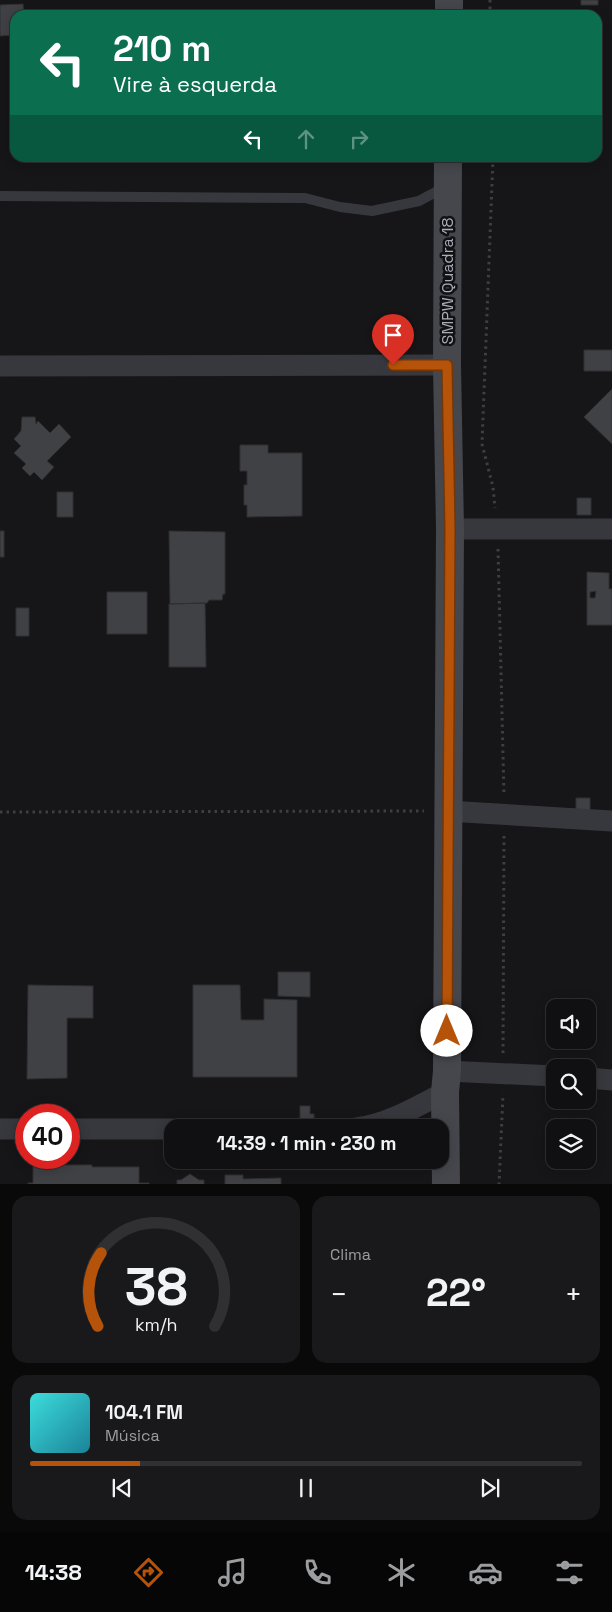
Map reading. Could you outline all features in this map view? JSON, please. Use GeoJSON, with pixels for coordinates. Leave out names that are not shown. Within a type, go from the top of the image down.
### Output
{"type":"FeatureCollection","features":[{"type":"Feature","properties":{"kind":"street","name":"SMPW Quadra 18"},"geometry":{"type":"LineString","coordinates":[[446,1184],[450,529],[447,365],[448,162]]}},
{"type":"Feature","properties":{"kind":"street"},"geometry":{"type":"LineString","coordinates":[[0,366],[447,365]]}},
{"type":"Feature","properties":{"kind":"street"},"geometry":{"type":"LineString","coordinates":[[450,529],[612,529]]}},
{"type":"Feature","properties":{"kind":"street"},"geometry":{"type":"LineString","coordinates":[[448,811],[504,816],[612,821]]}},
{"type":"Feature","properties":{"kind":"street"},"geometry":{"type":"LineString","coordinates":[[390,1119],[400,1115],[446,1082],[503,1073],[546,1075]]}},
{"type":"Feature","properties":{"kind":"street"},"geometry":{"type":"LineString","coordinates":[[596,1079],[612,1080]]}},
{"type":"Feature","properties":{"kind":"street"},"geometry":{"type":"LineString","coordinates":[[0,1129],[15,1129]]}},
{"type":"Feature","properties":{"kind":"street"},"geometry":{"type":"LineString","coordinates":[[80,1129],[164,1129]]}},
{"type":"Feature","properties":{"kind":"lane"},"geometry":{"type":"LineString","coordinates":[[0,196],[305,198],[340,207],[372,211],[419,201],[448,185]]}},
{"type":"Feature","properties":{"kind":"path"},"geometry":{"type":"LineString","coordinates":[[493,162],[482,444],[493,487],[497,529],[504,816],[503,1073],[499,1184]]}},
{"type":"Feature","properties":{"kind":"path"},"geometry":{"type":"LineString","coordinates":[[0,812],[448,811]]}},
{"type":"Feature","properties":{"kind":"building"},"geometry":{"type":"Polygon","coordinates":[[[581,0],[598,0],[598,5],[581,5],[581,0]]]}},
{"type":"Feature","properties":{"kind":"building"},"geometry":{"type":"Polygon","coordinates":[[[23,4],[24,10],[10,10],[10,35],[0,36],[0,5],[23,4]]]}},
{"type":"Feature","properties":{"kind":"building"},"geometry":{"type":"Polygon","coordinates":[[[584,350],[612,350],[612,371],[584,371],[584,350]]]}},
{"type":"Feature","properties":{"kind":"building"},"geometry":{"type":"Polygon","coordinates":[[[612,389],[612,444],[584,417],[612,389]]]}},
{"type":"Feature","properties":{"kind":"building"},"geometry":{"type":"Polygon","coordinates":[[[22,417],[35,417],[36,424],[38,421],[50,433],[59,424],[71,437],[47,461],[54,467],[42,480],[34,472],[30,476],[22,468],[26,464],[14,453],[21,446],[14,439],[21,431],[22,417]]]}},
{"type":"Feature","properties":{"kind":"building"},"geometry":{"type":"Polygon","coordinates":[[[240,445],[268,445],[268,453],[302,453],[302,516],[247,517],[247,505],[244,505],[244,485],[247,485],[247,471],[240,471],[240,445]]]}},
{"type":"Feature","properties":{"kind":"building"},"geometry":{"type":"Polygon","coordinates":[[[57,492],[73,492],[73,517],[57,517],[57,492]]]}},
{"type":"Feature","properties":{"kind":"building"},"geometry":{"type":"Polygon","coordinates":[[[577,498],[591,498],[591,515],[577,515],[577,498]]]}},
{"type":"Feature","properties":{"kind":"building"},"geometry":{"type":"Polygon","coordinates":[[[0,531],[4,531],[4,557],[0,557],[0,531]]]}},
{"type":"Feature","properties":{"kind":"building"},"geometry":{"type":"Polygon","coordinates":[[[169,531],[225,532],[225,594],[223,594],[222,600],[209,600],[207,603],[170,604],[169,531]]]}},
{"type":"Feature","properties":{"kind":"building"},"geometry":{"type":"Polygon","coordinates":[[[587,572],[609,573],[609,589],[612,589],[612,625],[587,625],[587,572]],[[596,591],[590,592],[590,598],[595,598],[596,591]]]}},
{"type":"Feature","properties":{"kind":"building"},"geometry":{"type":"Polygon","coordinates":[[[107,592],[147,592],[147,634],[107,634],[107,592]]]}},
{"type":"Feature","properties":{"kind":"building"},"geometry":{"type":"Polygon","coordinates":[[[205,603],[206,667],[169,667],[169,604],[205,603]]]}},
{"type":"Feature","properties":{"kind":"building"},"geometry":{"type":"Polygon","coordinates":[[[16,608],[29,608],[29,636],[16,636],[16,608]]]}},
{"type":"Feature","properties":{"kind":"building"},"geometry":{"type":"Polygon","coordinates":[[[576,798],[590,798],[590,828],[576,828],[576,798]]]}},
{"type":"Feature","properties":{"kind":"building"},"geometry":{"type":"Polygon","coordinates":[[[278,972],[310,972],[310,997],[278,996],[278,972]]]}},
{"type":"Feature","properties":{"kind":"building"},"geometry":{"type":"Polygon","coordinates":[[[28,985],[93,986],[93,1018],[67,1018],[67,1078],[27,1079],[28,985]]]}},
{"type":"Feature","properties":{"kind":"building"},"geometry":{"type":"Polygon","coordinates":[[[193,985],[240,985],[241,1020],[264,1020],[264,999],[297,1000],[297,1077],[193,1077],[193,985]]]}},
{"type":"Feature","properties":{"kind":"building"},"geometry":{"type":"Polygon","coordinates":[[[300,1106],[310,1106],[310,1114],[314,1114],[313,1119],[300,1118],[300,1106]]]}},
{"type":"Feature","properties":{"kind":"building"},"geometry":{"type":"Polygon","coordinates":[[[80,1165],[92,1165],[92,1167],[139,1167],[139,1183],[149,1184],[28,1184],[33,1183],[33,1169],[80,1169],[80,1165]]]}},
{"type":"Feature","properties":{"kind":"building"},"geometry":{"type":"Polygon","coordinates":[[[190,1174],[199,1180],[204,1180],[204,1184],[177,1184],[177,1180],[181,1180],[190,1174]]]}},
{"type":"Feature","properties":{"kind":"building"},"geometry":{"type":"Polygon","coordinates":[[[225,1175],[243,1175],[243,1179],[281,1178],[281,1184],[225,1184],[225,1175]]]}},
{"type":"Feature","properties":{"kind":"route"},"geometry":{"type":"LineString","coordinates":[[393,365],[447,365],[450,529],[447,1031]]}}]}
